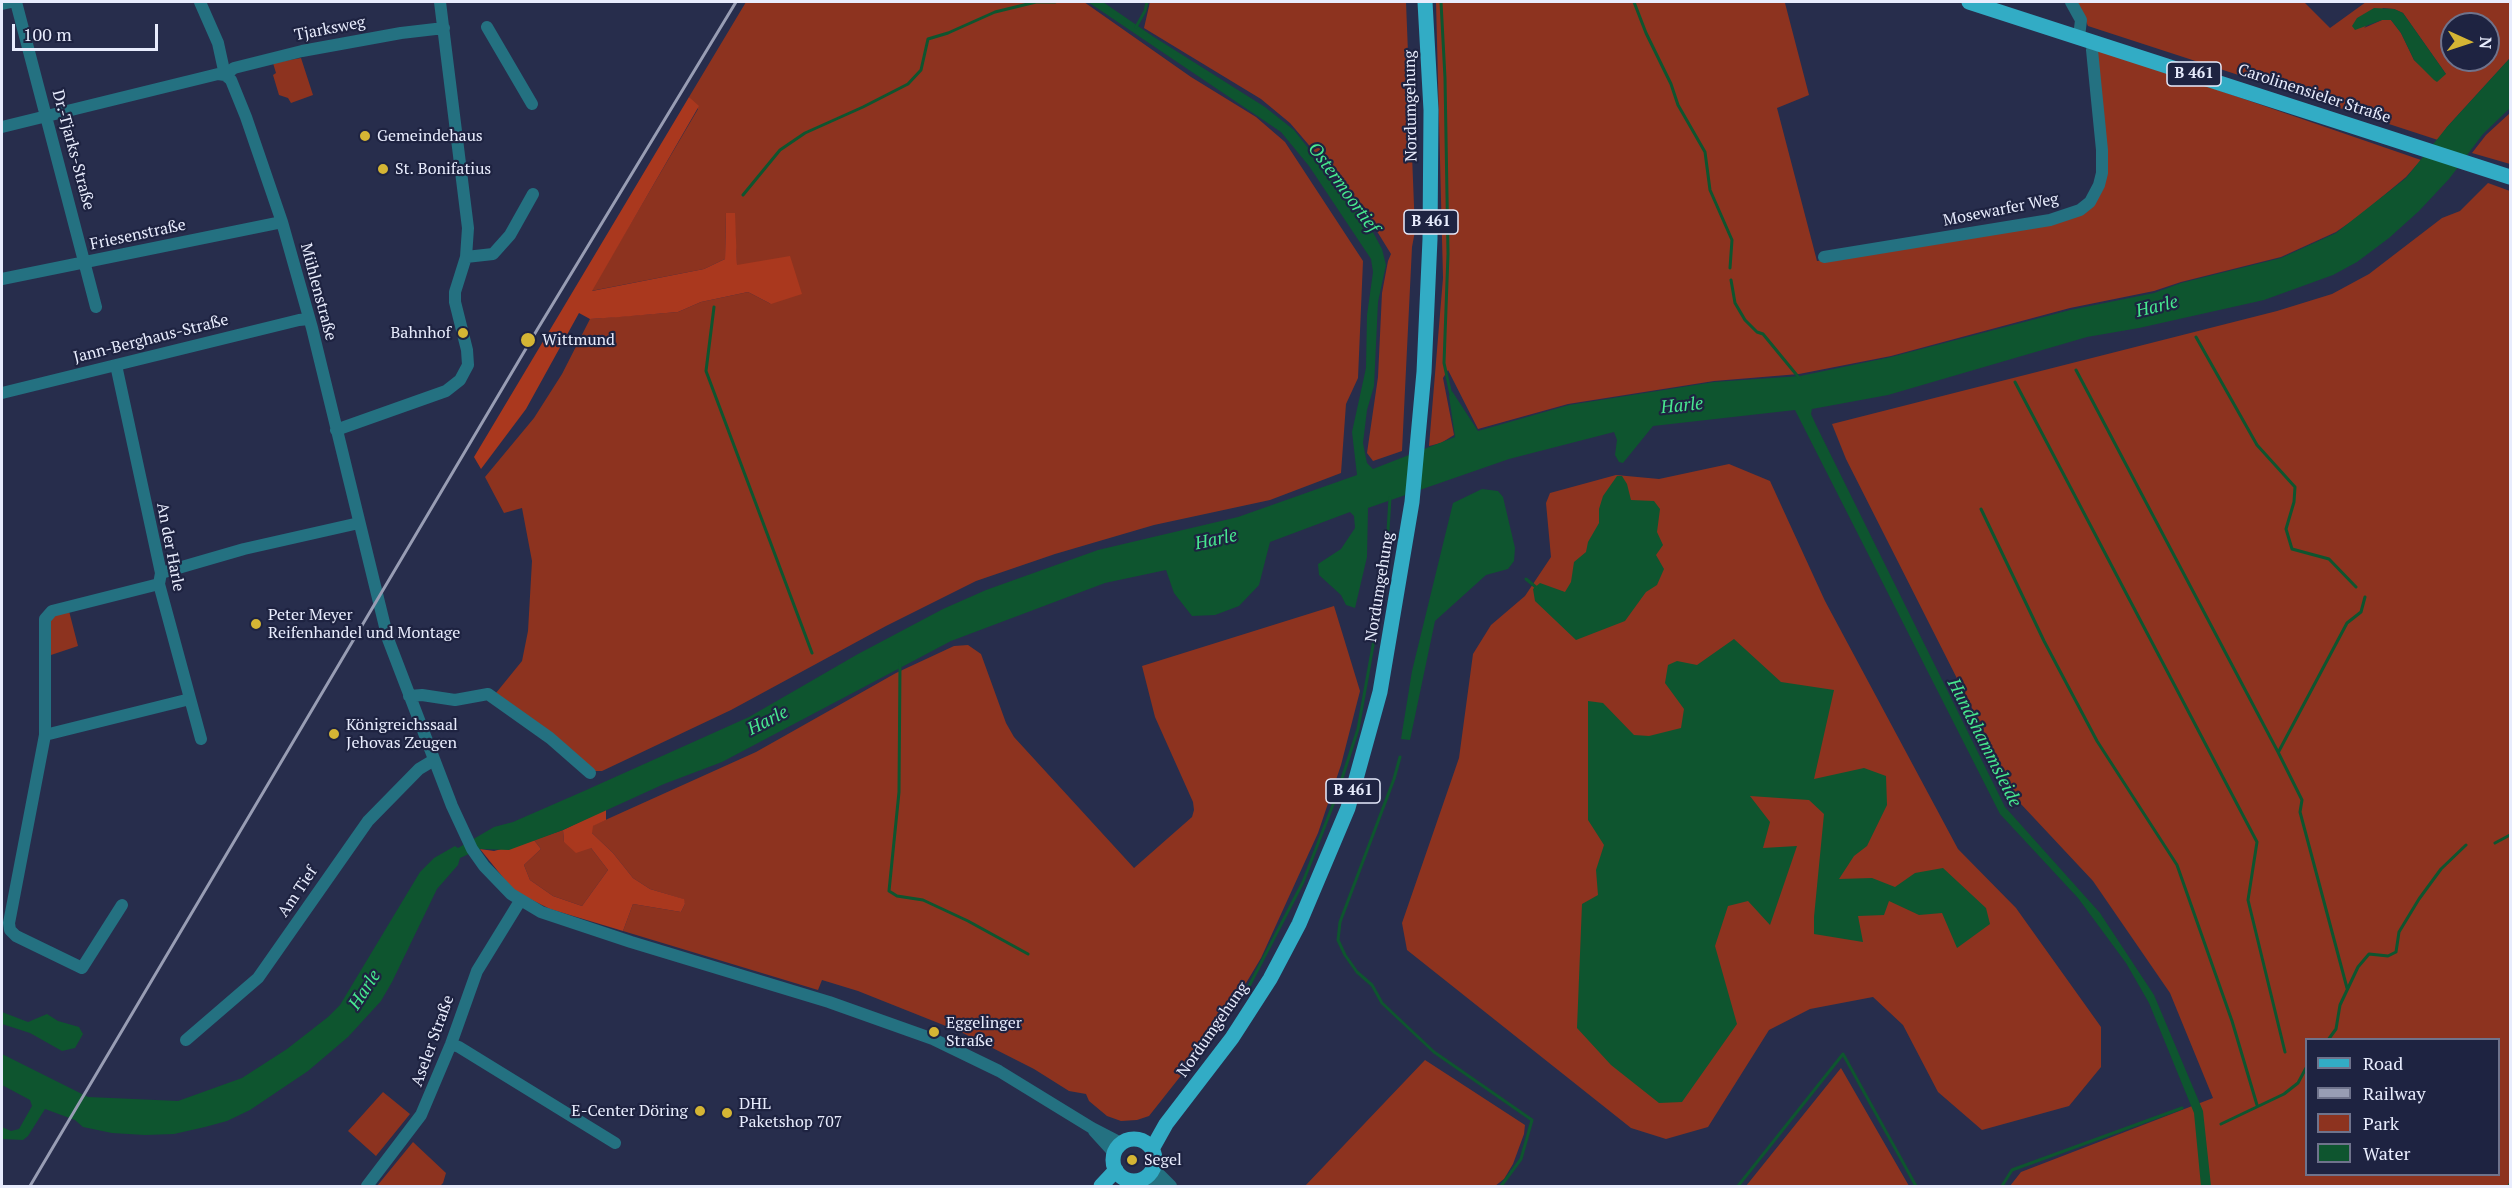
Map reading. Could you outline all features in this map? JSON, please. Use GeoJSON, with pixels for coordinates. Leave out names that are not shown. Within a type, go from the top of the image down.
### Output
{"type":"FeatureCollection","features":[{"type":"Feature","properties":{"kind":"main road","name":"Nordumgehung"},"geometry":{"type":"LineString","coordinates":[[1146,1144],[1166,1124],[1232,1038],[1270,979],[1299,924],[1348,808],[1380,692],[1412,502],[1418,441],[1430,239],[1431,110],[1425,2]]}},
{"type":"Feature","properties":{"kind":"main road","name":"Carolinensieler Straße"},"geometry":{"type":"LineString","coordinates":[[1970,2],[2511,177]]}},
{"type":"Feature","properties":{"kind":"main road"},"geometry":{"type":"LineString","coordinates":[[1101,1186],[1117,1178],[1131,1180],[1148,1173],[1154,1155],[1146,1144],[1134,1139],[1118,1148],[1117,1178]]}},
{"type":"Feature","properties":{"kind":"street"},"geometry":{"type":"LineString","coordinates":[[2,4],[11,2]]}},
{"type":"Feature","properties":{"kind":"street","name":"Dr.-Tjarks-Straße"},"geometry":{"type":"LineString","coordinates":[[16,2],[48,116],[96,307]]}},
{"type":"Feature","properties":{"kind":"street","name":"Mühlenstraße"},"geometry":{"type":"LineString","coordinates":[[200,2],[218,43],[225,75],[235,88],[282,222],[309,319],[377,601],[409,696]]}},
{"type":"Feature","properties":{"kind":"street"},"geometry":{"type":"LineString","coordinates":[[336,430],[446,391],[456,384],[468,365],[455,292],[466,257],[468,228],[440,2]]}},
{"type":"Feature","properties":{"kind":"street"},"geometry":{"type":"LineString","coordinates":[[2071,2],[2081,20],[2079,37]]}},
{"type":"Feature","properties":{"kind":"street"},"geometry":{"type":"LineString","coordinates":[[487,27],[532,104]]}},
{"type":"Feature","properties":{"kind":"street","name":"Tjarksweg"},"geometry":{"type":"LineString","coordinates":[[2,127],[218,74],[225,75],[234,68],[302,51],[401,33],[444,28]]}},
{"type":"Feature","properties":{"kind":"street","name":"Mosewarfer Weg"},"geometry":{"type":"LineString","coordinates":[[1824,257],[2050,220],[2080,210],[2090,202],[2099,185],[2102,173],[2102,150],[2092,50],[2095,42]]}},
{"type":"Feature","properties":{"kind":"street"},"geometry":{"type":"LineString","coordinates":[[466,257],[493,254],[510,235],[533,194]]}},
{"type":"Feature","properties":{"kind":"street","name":"Friesenstraße"},"geometry":{"type":"LineString","coordinates":[[2,279],[85,264],[282,222]]}},
{"type":"Feature","properties":{"kind":"street","name":"Jann-Berghaus-Straße"},"geometry":{"type":"LineString","coordinates":[[2,393],[309,319]]}},
{"type":"Feature","properties":{"kind":"street","name":"An der Harle"},"geometry":{"type":"LineString","coordinates":[[116,364],[160,578],[201,739]]}},
{"type":"Feature","properties":{"kind":"street"},"geometry":{"type":"LineString","coordinates":[[122,905],[82,968],[28,942],[10,930],[9,923],[45,735],[44,625],[48,613],[244,549],[359,523]]}},
{"type":"Feature","properties":{"kind":"street"},"geometry":{"type":"LineString","coordinates":[[590,773],[550,738],[488,694],[455,700],[422,695],[409,696],[463,831],[477,857],[492,876],[520,901],[541,912],[588,928],[829,1002],[933,1039],[999,1071],[1092,1128],[1118,1148]]}},
{"type":"Feature","properties":{"kind":"street"},"geometry":{"type":"LineString","coordinates":[[45,735],[190,699]]}},
{"type":"Feature","properties":{"kind":"street","name":"Am Tief"},"geometry":{"type":"LineString","coordinates":[[186,1040],[258,978],[368,821],[419,769],[434,760]]}},
{"type":"Feature","properties":{"kind":"street","name":"Aseler Straße"},"geometry":{"type":"LineString","coordinates":[[367,1186],[421,1115],[451,1044],[477,971],[520,901]]}},
{"type":"Feature","properties":{"kind":"street"},"geometry":{"type":"LineString","coordinates":[[451,1044],[615,1143]]}},
{"type":"Feature","properties":{"kind":"street"},"geometry":{"type":"LineString","coordinates":[[1148,1173],[1169,1186]]}},
{"type":"Feature","properties":{"kind":"green space"},"geometry":{"type":"Polygon","coordinates":[[[746,2],[1084,2],[1191,77],[1256,117],[1285,142],[1363,261],[1358,378],[1346,404],[1341,473],[1270,500],[1154,525],[1055,554],[976,581],[886,626],[731,710],[602,771],[593,771],[496,693],[522,661],[528,631],[532,561],[522,508],[504,513],[485,477],[534,418],[562,374],[590,319],[678,312],[701,302],[748,292],[771,304],[737,265],[734,213],[726,213],[725,259],[704,269],[591,291],[698,109],[689,97],[746,2]]]}},
{"type":"Feature","properties":{"kind":"green space"},"geometry":{"type":"Polygon","coordinates":[[[1150,2],[1406,2],[1415,231],[1412,247],[1402,451],[1373,461],[1367,453],[1378,377],[1382,293],[1391,254],[1362,207],[1290,123],[1261,99],[1144,28],[1150,2]]]}},
{"type":"Feature","properties":{"kind":"green space"},"geometry":{"type":"Polygon","coordinates":[[[1436,2],[1785,3],[1809,95],[1777,108],[1817,261],[2048,223],[2092,204],[2106,174],[2096,48],[2421,160],[2406,177],[2336,232],[2281,257],[2154,291],[2070,308],[1891,356],[1799,374],[1714,381],[1568,404],[1478,429],[1448,370],[1443,378],[1454,435],[1441,443],[1429,446],[1443,278],[1436,2]]]}},
{"type":"Feature","properties":{"kind":"green space"},"geometry":{"type":"Polygon","coordinates":[[[2077,2],[2304,2],[2330,28],[2366,2],[2510,2],[2510,58],[2500,69],[2500,12],[2440,12],[2440,65],[2403,13],[2383,8],[2364,28],[2382,20],[2391,20],[2401,33],[2414,60],[2423,68],[2446,74],[2445,72],[2497,72],[2438,140],[2088,26],[2077,2]]]}},
{"type":"Feature","properties":{"kind":"green space"},"geometry":{"type":"Polygon","coordinates":[[[301,58],[313,95],[291,103],[288,98],[279,95],[273,75],[276,73],[273,63],[301,58]]]}},
{"type":"Feature","properties":{"kind":"green space"},"geometry":{"type":"Polygon","coordinates":[[[2510,113],[2510,164],[2472,153],[2486,135],[2510,113]]]}},
{"type":"Feature","properties":{"kind":"green space"},"geometry":{"type":"Polygon","coordinates":[[[2488,183],[2510,191],[2510,1186],[2010,1186],[2021,1172],[2213,1098],[2170,993],[2093,881],[2020,803],[1846,459],[1832,424],[2277,311],[2332,294],[2369,274],[2442,218],[2460,211],[2488,183]]]}},
{"type":"Feature","properties":{"kind":"green space"},"geometry":{"type":"Polygon","coordinates":[[[1729,464],[1770,481],[1825,601],[1958,849],[2016,908],[2101,1027],[2101,1067],[2069,1106],[1982,1130],[1938,1092],[1903,1025],[1873,997],[1810,1009],[1769,1030],[1708,1127],[1666,1139],[1631,1128],[1407,950],[1402,923],[1459,758],[1473,654],[1491,625],[1525,596],[1551,557],[1546,503],[1550,493],[1616,475],[1659,479],[1729,464]]]}},
{"type":"Feature","properties":{"kind":"green space"},"geometry":{"type":"Polygon","coordinates":[[[1334,606],[1360,691],[1341,765],[1318,833],[1261,958],[1221,1025],[1149,1116],[1137,1120],[1121,1121],[1107,1116],[1089,1101],[1086,1094],[1069,1091],[1034,1069],[961,1032],[858,991],[822,980],[818,990],[623,931],[633,904],[681,912],[685,904],[683,899],[650,889],[633,878],[613,853],[592,833],[592,826],[756,752],[896,673],[954,646],[968,645],[981,654],[1006,723],[1014,737],[1134,868],[1192,817],[1194,810],[1193,802],[1155,717],[1142,666],[1334,606]]]}},
{"type":"Feature","properties":{"kind":"green space"},"geometry":{"type":"Polygon","coordinates":[[[69,611],[78,646],[51,655],[51,616],[69,611]]]}},
{"type":"Feature","properties":{"kind":"green space"},"geometry":{"type":"Polygon","coordinates":[[[563,830],[564,842],[591,848],[608,870],[582,906],[553,896],[530,880],[524,865],[541,849],[534,840],[563,830]]]}},
{"type":"Feature","properties":{"kind":"green space"},"geometry":{"type":"Polygon","coordinates":[[[1425,1060],[1525,1125],[1513,1164],[1504,1179],[1495,1186],[1305,1186],[1425,1060]]]}},
{"type":"Feature","properties":{"kind":"green space"},"geometry":{"type":"Polygon","coordinates":[[[1841,1068],[1909,1186],[1746,1186],[1841,1068]]]}},
{"type":"Feature","properties":{"kind":"green space"},"geometry":{"type":"Polygon","coordinates":[[[383,1092],[410,1114],[376,1156],[348,1131],[383,1092]]]}},
{"type":"Feature","properties":{"kind":"green space"},"geometry":{"type":"Polygon","coordinates":[[[413,1142],[446,1173],[443,1183],[440,1186],[377,1186],[413,1142]]]}},
{"type":"Feature","properties":{"kind":"shaded area"},"geometry":{"type":"Polygon","coordinates":[[[689,97],[699,106],[592,291],[704,269],[725,259],[726,213],[735,213],[737,265],[790,256],[802,294],[771,304],[748,292],[701,302],[678,312],[620,317],[590,319],[579,313],[526,409],[481,469],[474,457],[689,97]]]}},
{"type":"Feature","properties":{"kind":"shaded area"},"geometry":{"type":"Polygon","coordinates":[[[606,809],[606,820],[593,826],[592,833],[613,853],[633,878],[650,889],[684,899],[685,904],[681,912],[633,904],[623,931],[550,909],[514,891],[480,849],[494,851],[534,840],[541,849],[524,865],[530,880],[553,896],[582,906],[608,870],[591,848],[576,853],[564,842],[563,830],[606,809]]]}},
{"type":"Feature","properties":{"kind":"water","name":"Harle"},"geometry":{"type":"Polygon","coordinates":[[[1088,2],[1103,2],[1265,107],[1294,130],[1350,201],[1361,210],[1382,249],[1386,265],[1378,302],[1374,386],[1367,410],[1363,443],[1367,463],[1373,469],[1455,437],[1449,396],[1452,391],[1478,431],[1569,405],[1714,382],[1800,376],[1891,357],[2070,310],[2154,293],[2181,283],[2281,258],[2336,233],[2406,178],[2447,127],[2497,72],[2500,72],[2510,58],[2510,108],[2483,134],[2449,179],[2419,211],[2357,262],[2333,275],[2264,300],[2139,328],[2087,337],[1888,395],[1812,409],[1811,414],[1816,425],[2005,807],[2100,913],[2154,995],[2203,1111],[2211,1186],[2201,1186],[2194,1113],[2149,1003],[2126,963],[2078,898],[2000,814],[1795,410],[1653,426],[1623,463],[1619,462],[1615,455],[1617,440],[1614,432],[1509,459],[1368,508],[1367,557],[1355,608],[1346,605],[1341,595],[1319,575],[1318,564],[1341,549],[1355,528],[1354,516],[1350,512],[1270,542],[1259,585],[1239,606],[1215,615],[1192,616],[1174,593],[1166,570],[1105,583],[951,641],[722,762],[664,784],[563,830],[509,850],[480,849],[460,858],[458,865],[437,889],[381,1001],[348,1037],[308,1071],[250,1110],[227,1121],[205,1127],[174,1134],[145,1135],[112,1133],[83,1127],[75,1120],[45,1109],[23,1140],[2,1139],[2,1127],[11,1131],[19,1129],[32,1106],[30,1100],[2,1085],[2,1054],[88,1097],[178,1101],[242,1078],[287,1049],[340,1005],[420,872],[434,858],[455,846],[458,848],[494,827],[513,822],[749,717],[858,654],[943,609],[986,590],[1098,550],[1238,517],[1357,475],[1352,432],[1366,368],[1367,315],[1373,272],[1371,259],[1309,166],[1281,132],[1088,2]]]}},
{"type":"Feature","properties":{"kind":"water"},"geometry":{"type":"Polygon","coordinates":[[[2374,8],[2394,9],[2403,13],[2440,65],[2440,72],[2446,74],[2437,82],[2434,80],[2414,60],[2401,33],[2391,20],[2382,20],[2355,30],[2352,26],[2357,18],[2374,8]]]}},
{"type":"Feature","properties":{"kind":"water"},"geometry":{"type":"Polygon","coordinates":[[[1617,476],[1622,476],[1627,484],[1631,500],[1654,501],[1660,509],[1657,532],[1663,545],[1656,555],[1664,569],[1657,585],[1646,592],[1625,621],[1576,640],[1535,601],[1533,589],[1540,583],[1565,592],[1571,582],[1574,562],[1586,552],[1588,542],[1599,523],[1599,509],[1603,496],[1617,476]]]}},
{"type":"Feature","properties":{"kind":"water"},"geometry":{"type":"Polygon","coordinates":[[[1482,489],[1498,491],[1503,497],[1515,548],[1514,561],[1508,569],[1486,575],[1435,621],[1410,740],[1401,739],[1412,671],[1453,503],[1482,489]]]}},
{"type":"Feature","properties":{"kind":"water"},"geometry":{"type":"Polygon","coordinates":[[[1734,639],[1781,682],[1834,690],[1814,779],[1864,768],[1886,776],[1887,805],[1867,846],[1854,856],[1839,879],[1872,878],[1895,887],[1915,873],[1943,868],[1986,908],[1990,924],[1957,948],[1942,913],[1919,915],[1889,901],[1884,915],[1858,916],[1863,942],[1814,934],[1824,814],[1809,800],[1750,796],[1770,822],[1763,848],[1797,846],[1770,925],[1748,901],[1728,906],[1715,946],[1737,1024],[1682,1102],[1659,1103],[1611,1065],[1577,1028],[1582,904],[1598,895],[1596,870],[1604,845],[1588,820],[1588,701],[1603,703],[1634,735],[1649,736],[1681,728],[1684,709],[1665,683],[1668,665],[1677,661],[1697,665],[1734,639]]]}},
{"type":"Feature","properties":{"kind":"water"},"geometry":{"type":"Polygon","coordinates":[[[2,1012],[28,1022],[47,1014],[58,1021],[79,1027],[83,1034],[75,1048],[62,1051],[30,1033],[2,1024],[2,1012]]]}},
{"type":"Feature","properties":{"kind":"waterway"},"geometry":{"type":"LineString","coordinates":[[743,195],[780,150],[805,133],[908,84],[921,70],[928,39],[948,33],[995,12],[1036,2],[1055,2]]}},
{"type":"Feature","properties":{"kind":"waterway"},"geometry":{"type":"LineString","coordinates":[[1136,27],[1147,2]]}},
{"type":"Feature","properties":{"kind":"waterway"},"geometry":{"type":"LineString","coordinates":[[1441,2],[1445,78],[1448,254],[1444,363],[1451,395]]}},
{"type":"Feature","properties":{"kind":"waterway"},"geometry":{"type":"LineString","coordinates":[[1634,2],[1646,33],[1671,84],[1678,105],[1705,152],[1710,190],[1732,240],[1730,268]]}},
{"type":"Feature","properties":{"kind":"waterway"},"geometry":{"type":"LineString","coordinates":[[1731,280],[1735,303],[1745,320],[1757,332],[1763,334],[1800,379]]}},
{"type":"Feature","properties":{"kind":"waterway"},"geometry":{"type":"LineString","coordinates":[[714,307],[706,371],[812,653]]}},
{"type":"Feature","properties":{"kind":"waterway"},"geometry":{"type":"LineString","coordinates":[[2196,337],[2257,445],[2295,487],[2294,502],[2286,529],[2292,549],[2329,559],[2356,587]]}},
{"type":"Feature","properties":{"kind":"waterway"},"geometry":{"type":"LineString","coordinates":[[2076,370],[2302,800],[2300,812],[2347,988]]}},
{"type":"Feature","properties":{"kind":"waterway"},"geometry":{"type":"LineString","coordinates":[[2015,382],[2257,842],[2248,900],[2285,1052]]}},
{"type":"Feature","properties":{"kind":"waterway"},"geometry":{"type":"LineString","coordinates":[[1246,992],[1303,882],[1336,797],[1358,729],[1385,579],[1390,498]]}},
{"type":"Feature","properties":{"kind":"waterway"},"geometry":{"type":"LineString","coordinates":[[1981,509],[2044,641],[2097,741],[2177,865],[2232,1021],[2257,1105]]}},
{"type":"Feature","properties":{"kind":"waterway"},"geometry":{"type":"LineString","coordinates":[[1526,579],[1537,588]]}},
{"type":"Feature","properties":{"kind":"waterway"},"geometry":{"type":"LineString","coordinates":[[2279,751],[2347,623],[2361,612],[2365,597]]}},
{"type":"Feature","properties":{"kind":"waterway"},"geometry":{"type":"LineString","coordinates":[[900,663],[899,792],[889,891],[897,896],[923,900],[968,921],[1028,954]]}},
{"type":"Feature","properties":{"kind":"waterway"},"geometry":{"type":"LineString","coordinates":[[1400,757],[1394,779],[1340,922],[1338,940],[1345,955],[1357,972],[1372,985],[1382,1003],[1434,1052],[1532,1120],[1521,1159],[1501,1186]]}},
{"type":"Feature","properties":{"kind":"waterway"},"geometry":{"type":"LineString","coordinates":[[2495,843],[2510,835]]}},
{"type":"Feature","properties":{"kind":"waterway"},"geometry":{"type":"LineString","coordinates":[[2329,1038],[2336,1029],[2340,1005],[2358,967],[2369,954],[2388,956],[2396,952],[2399,932],[2419,899],[2441,869],[2466,845]]}},
{"type":"Feature","properties":{"kind":"waterway"},"geometry":{"type":"LineString","coordinates":[[1738,1186],[1843,1054],[1916,1186]]}},
{"type":"Feature","properties":{"kind":"waterway"},"geometry":{"type":"LineString","coordinates":[[2221,1124],[2284,1094],[2298,1083],[2305,1070]]}},
{"type":"Feature","properties":{"kind":"waterway"},"geometry":{"type":"LineString","coordinates":[[2002,1186],[2012,1170],[2182,1108]]}},
{"type":"Feature","properties":{"kind":"railway"},"geometry":{"type":"LineString","coordinates":[[30,1186],[537,330],[736,2]]}},
{"type":"Feature","properties":{"kind":"place","name":"Gemeindehaus"},"geometry":{"type":"Point","coordinates":[365,136]}},
{"type":"Feature","properties":{"kind":"place","name":"St. Bonifatius"},"geometry":{"type":"Point","coordinates":[383,169]}},
{"type":"Feature","properties":{"kind":"place","name":"Bahnhof"},"geometry":{"type":"Point","coordinates":[463,333]}},
{"type":"Feature","properties":{"kind":"place","name":"Wittmund"},"geometry":{"type":"Point","coordinates":[528,340]}},
{"type":"Feature","properties":{"kind":"place","name":"Peter Meyer Reifenhandel und Montage"},"geometry":{"type":"Point","coordinates":[256,624]}},
{"type":"Feature","properties":{"kind":"place","name":"Königreichssaal Jehovas Zeugen"},"geometry":{"type":"Point","coordinates":[334,734]}},
{"type":"Feature","properties":{"kind":"place","name":"Eggelinger Straße"},"geometry":{"type":"Point","coordinates":[934,1032]}},
{"type":"Feature","properties":{"kind":"place","name":"E-Center Döring"},"geometry":{"type":"Point","coordinates":[700,1111]}},
{"type":"Feature","properties":{"kind":"place","name":"DHL Paketshop 707"},"geometry":{"type":"Point","coordinates":[727,1113]}},
{"type":"Feature","properties":{"kind":"place","name":"Segel"},"geometry":{"type":"Point","coordinates":[1132,1160]}},
{"type":"Feature","properties":{"kind":"water label","name":"Ostermoortief"},"geometry":{"type":"Point","coordinates":[1343,188]}},
{"type":"Feature","properties":{"kind":"water label","name":"Hundshammsleide"},"geometry":{"type":"Point","coordinates":[1984,743]}}]}
